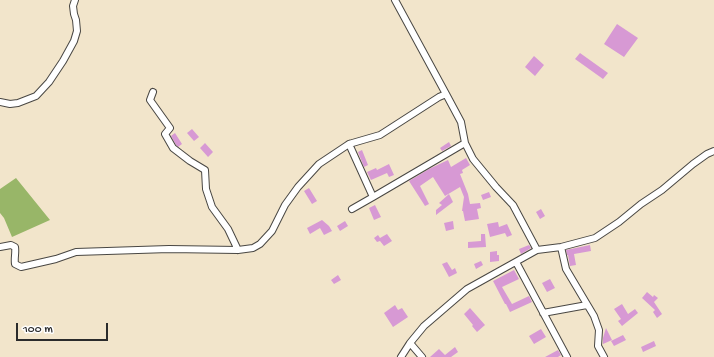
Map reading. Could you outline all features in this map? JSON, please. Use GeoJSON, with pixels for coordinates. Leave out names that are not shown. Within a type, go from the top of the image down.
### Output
{"type":"FeatureCollection","features":[{"type":"Feature","properties":{"kind":"street"},"geometry":{"type":"LineString","coordinates":[[0,102],[10,104],[18,103],[36,96],[49,82],[74,41],[77,31],[73,6],[75,0]]}},
{"type":"Feature","properties":{"kind":"street"},"geometry":{"type":"LineString","coordinates":[[395,0],[461,122],[465,142],[473,159],[513,206],[537,250]]}},
{"type":"Feature","properties":{"kind":"street"},"geometry":{"type":"LineString","coordinates":[[153,92],[150,100],[170,128],[165,134],[173,148],[205,170],[206,189],[212,207],[228,229],[238,250]]}},
{"type":"Feature","properties":{"kind":"street"},"geometry":{"type":"LineString","coordinates":[[0,247],[11,245],[15,247],[16,252],[14,260],[16,264],[21,267],[56,260],[76,252],[169,249],[238,250],[253,248],[260,244],[272,231],[285,205],[298,187],[319,164],[349,144],[380,135],[446,94]]}},
{"type":"Feature","properties":{"kind":"street"},"geometry":{"type":"LineString","coordinates":[[352,209],[465,142]]}},
{"type":"Feature","properties":{"kind":"street"},"geometry":{"type":"LineString","coordinates":[[349,144],[373,197]]}},
{"type":"Feature","properties":{"kind":"street"},"geometry":{"type":"LineString","coordinates":[[401,357],[424,326],[467,289],[537,250],[561,247],[595,238],[662,190],[697,161],[714,151]]}},
{"type":"Feature","properties":{"kind":"street"},"geometry":{"type":"LineString","coordinates":[[561,247],[566,269],[594,316],[599,330],[598,346],[604,357]]}},
{"type":"Feature","properties":{"kind":"street"},"geometry":{"type":"LineString","coordinates":[[516,262],[566,357]]}},
{"type":"Feature","properties":{"kind":"street"},"geometry":{"type":"LineString","coordinates":[[543,313],[587,305]]}},
{"type":"Feature","properties":{"kind":"street"},"geometry":{"type":"LineString","coordinates":[[410,343],[422,357]]}},
{"type":"Feature","properties":{"kind":"green space"},"geometry":{"type":"Polygon","coordinates":[[[16,178],[50,220],[12,237],[4,218],[0,213],[0,189],[16,178]]]}},
{"type":"Feature","properties":{"kind":"building"},"geometry":{"type":"Polygon","coordinates":[[[617,24],[638,38],[624,57],[604,44],[617,24]]]}},
{"type":"Feature","properties":{"kind":"building"},"geometry":{"type":"Polygon","coordinates":[[[580,53],[608,73],[603,79],[575,59],[580,53]]]}},
{"type":"Feature","properties":{"kind":"building"},"geometry":{"type":"Polygon","coordinates":[[[534,56],[544,65],[535,76],[525,67],[534,56]]]}},
{"type":"Feature","properties":{"kind":"building"},"geometry":{"type":"Polygon","coordinates":[[[192,129],[199,137],[194,141],[187,133],[192,129]]]}},
{"type":"Feature","properties":{"kind":"building"},"geometry":{"type":"Polygon","coordinates":[[[175,133],[182,144],[178,147],[171,136],[175,133]]]}},
{"type":"Feature","properties":{"kind":"building"},"geometry":{"type":"Polygon","coordinates":[[[449,142],[451,146],[442,151],[440,148],[449,142]]]}},
{"type":"Feature","properties":{"kind":"building"},"geometry":{"type":"Polygon","coordinates":[[[205,143],[213,152],[208,157],[200,148],[205,143]]]}},
{"type":"Feature","properties":{"kind":"building"},"geometry":{"type":"Polygon","coordinates":[[[362,150],[368,165],[364,167],[358,152],[362,150]]]}},
{"type":"Feature","properties":{"kind":"building"},"geometry":{"type":"Polygon","coordinates":[[[466,158],[470,165],[462,170],[463,173],[460,174],[468,194],[470,204],[480,203],[481,208],[477,209],[479,219],[465,221],[462,211],[464,197],[460,187],[445,196],[433,177],[420,186],[429,204],[425,206],[409,181],[448,160],[451,167],[466,158]]]}},
{"type":"Feature","properties":{"kind":"building"},"geometry":{"type":"Polygon","coordinates":[[[389,164],[394,175],[389,177],[387,173],[371,180],[367,172],[376,168],[377,170],[389,164]]]}},
{"type":"Feature","properties":{"kind":"building"},"geometry":{"type":"Polygon","coordinates":[[[309,188],[317,201],[312,204],[304,191],[309,188]]]}},
{"type":"Feature","properties":{"kind":"building"},"geometry":{"type":"Polygon","coordinates":[[[489,192],[491,197],[483,200],[481,195],[489,192]]]}},
{"type":"Feature","properties":{"kind":"building"},"geometry":{"type":"Polygon","coordinates":[[[449,194],[453,202],[436,215],[436,210],[442,205],[439,203],[449,194]]]}},
{"type":"Feature","properties":{"kind":"building"},"geometry":{"type":"Polygon","coordinates":[[[375,205],[381,217],[374,220],[369,208],[375,205]]]}},
{"type":"Feature","properties":{"kind":"building"},"geometry":{"type":"Polygon","coordinates":[[[541,209],[545,216],[540,219],[536,212],[541,209]]]}},
{"type":"Feature","properties":{"kind":"building"},"geometry":{"type":"Polygon","coordinates":[[[322,220],[332,231],[324,235],[320,228],[310,234],[307,228],[322,220]]]}},
{"type":"Feature","properties":{"kind":"building"},"geometry":{"type":"Polygon","coordinates":[[[345,221],[348,226],[340,231],[337,226],[345,221]]]}},
{"type":"Feature","properties":{"kind":"building"},"geometry":{"type":"Polygon","coordinates":[[[453,221],[454,229],[446,231],[444,223],[453,221]]]}},
{"type":"Feature","properties":{"kind":"building"},"geometry":{"type":"Polygon","coordinates":[[[498,222],[499,227],[507,224],[512,235],[507,237],[505,233],[490,237],[487,224],[498,222]]]}},
{"type":"Feature","properties":{"kind":"building"},"geometry":{"type":"Polygon","coordinates":[[[387,234],[392,241],[384,246],[380,241],[377,242],[374,238],[378,235],[380,238],[387,234]]]}},
{"type":"Feature","properties":{"kind":"building"},"geometry":{"type":"Polygon","coordinates":[[[481,234],[485,234],[486,247],[468,248],[468,242],[481,241],[481,234]]]}},
{"type":"Feature","properties":{"kind":"building"},"geometry":{"type":"Polygon","coordinates":[[[529,245],[531,248],[521,254],[519,249],[529,245]]]}},
{"type":"Feature","properties":{"kind":"building"},"geometry":{"type":"Polygon","coordinates":[[[590,245],[591,251],[574,254],[576,265],[570,266],[566,250],[590,245]]]}},
{"type":"Feature","properties":{"kind":"building"},"geometry":{"type":"Polygon","coordinates":[[[497,251],[499,261],[490,262],[490,252],[497,251]]]}},
{"type":"Feature","properties":{"kind":"building"},"geometry":{"type":"Polygon","coordinates":[[[481,261],[483,265],[476,269],[474,264],[481,261]]]}},
{"type":"Feature","properties":{"kind":"building"},"geometry":{"type":"Polygon","coordinates":[[[447,262],[452,270],[455,268],[457,273],[449,277],[442,264],[447,262]]]}},
{"type":"Feature","properties":{"kind":"building"},"geometry":{"type":"Polygon","coordinates":[[[514,270],[519,279],[502,287],[512,304],[529,296],[532,302],[510,312],[493,281],[514,270]]]}},
{"type":"Feature","properties":{"kind":"building"},"geometry":{"type":"Polygon","coordinates":[[[338,275],[341,280],[334,284],[331,280],[338,275]]]}},
{"type":"Feature","properties":{"kind":"building"},"geometry":{"type":"Polygon","coordinates":[[[550,279],[555,288],[547,292],[542,283],[550,279]]]}},
{"type":"Feature","properties":{"kind":"building"},"geometry":{"type":"Polygon","coordinates":[[[647,292],[653,297],[654,295],[658,298],[654,302],[662,314],[657,318],[653,312],[655,310],[642,298],[647,292]]]}},
{"type":"Feature","properties":{"kind":"building"},"geometry":{"type":"Polygon","coordinates":[[[622,304],[628,314],[635,309],[638,313],[622,326],[618,321],[621,319],[614,309],[622,304]]]}},
{"type":"Feature","properties":{"kind":"building"},"geometry":{"type":"Polygon","coordinates":[[[395,305],[398,310],[402,308],[408,317],[393,327],[384,313],[395,305]]]}},
{"type":"Feature","properties":{"kind":"building"},"geometry":{"type":"Polygon","coordinates":[[[470,308],[485,325],[477,332],[464,314],[470,308]]]}},
{"type":"Feature","properties":{"kind":"building"},"geometry":{"type":"Polygon","coordinates":[[[606,328],[612,340],[603,344],[603,338],[606,328]]]}},
{"type":"Feature","properties":{"kind":"building"},"geometry":{"type":"Polygon","coordinates":[[[541,329],[546,337],[534,344],[529,336],[541,329]]]}},
{"type":"Feature","properties":{"kind":"building"},"geometry":{"type":"Polygon","coordinates":[[[623,335],[626,340],[614,346],[611,341],[623,335]]]}},
{"type":"Feature","properties":{"kind":"building"},"geometry":{"type":"Polygon","coordinates":[[[654,341],[656,346],[643,352],[641,347],[654,341]]]}},
{"type":"Feature","properties":{"kind":"building"},"geometry":{"type":"Polygon","coordinates":[[[455,347],[458,352],[451,357],[430,357],[439,349],[445,355],[455,347]]]}},
{"type":"Feature","properties":{"kind":"building"},"geometry":{"type":"Polygon","coordinates":[[[558,350],[561,355],[558,357],[545,357],[558,350]]]}}]}
